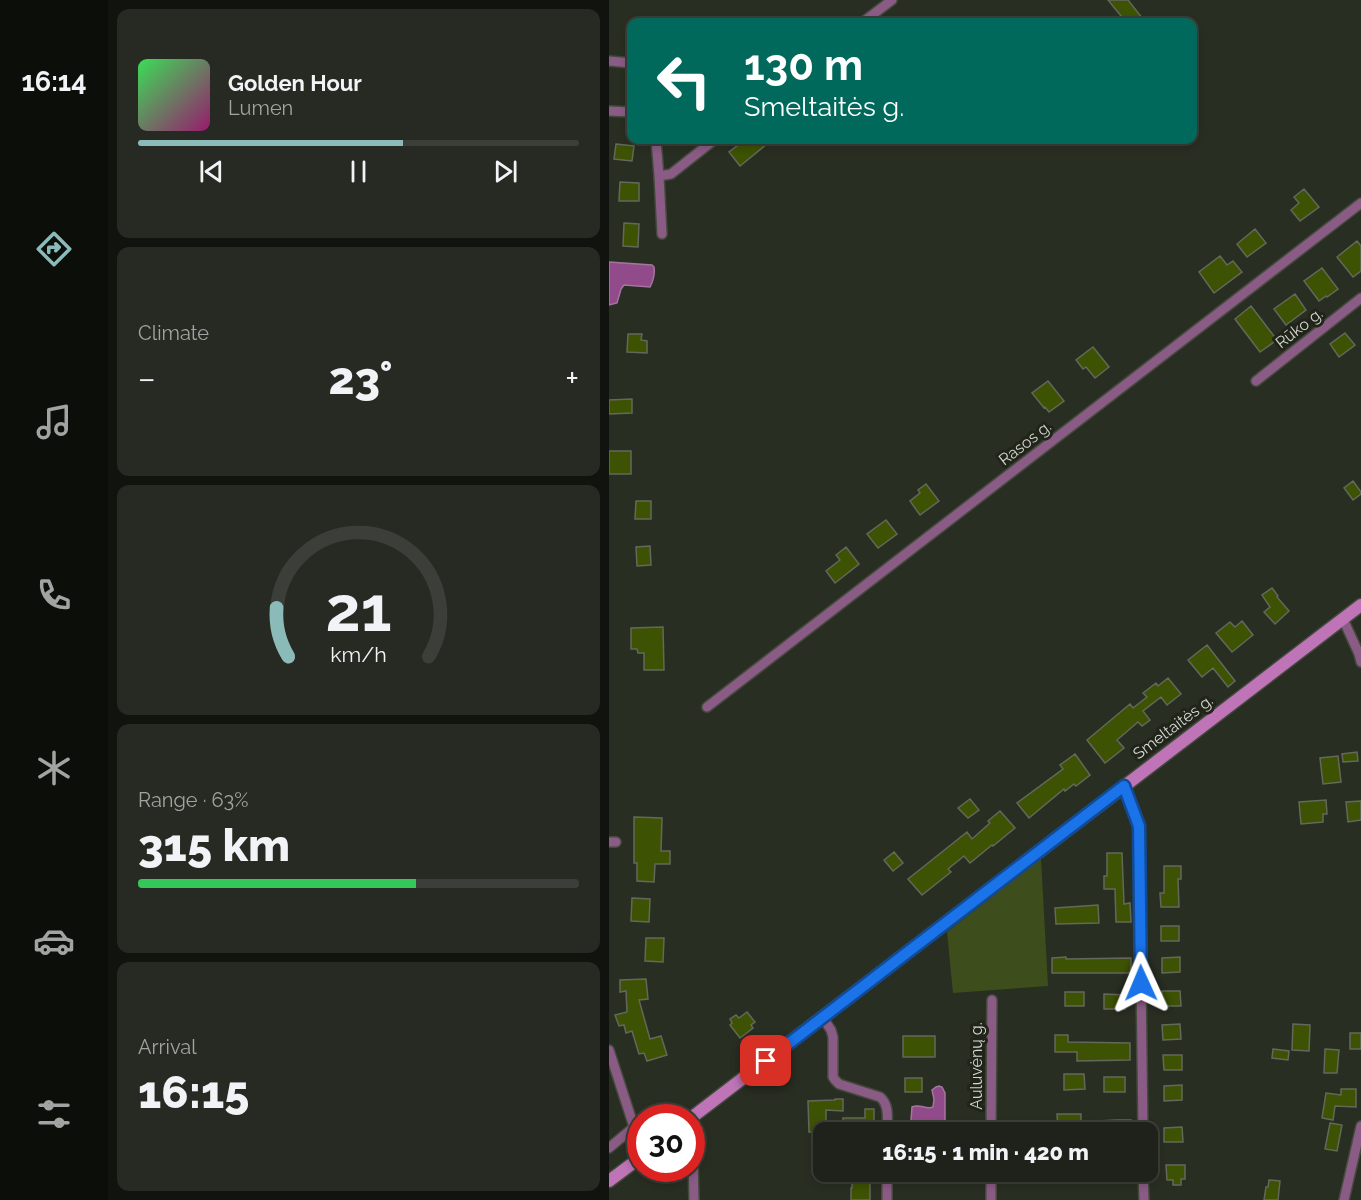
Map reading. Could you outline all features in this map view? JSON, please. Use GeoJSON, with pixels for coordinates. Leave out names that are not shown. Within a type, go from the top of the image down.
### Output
{"type":"FeatureCollection","features":[{"type":"Feature","properties":{"kind":"main road","name":"Smeltaitės g."},"geometry":{"type":"LineString","coordinates":[[705,1107],[1361,604]]}},
{"type":"Feature","properties":{"kind":"main road"},"geometry":{"type":"LineString","coordinates":[[609,1182],[627,1168]]}},
{"type":"Feature","properties":{"kind":"street"},"geometry":{"type":"LineString","coordinates":[[868,18],[892,0]]}},
{"type":"Feature","properties":{"kind":"street"},"geometry":{"type":"LineString","coordinates":[[609,61],[627,63]]}},
{"type":"Feature","properties":{"kind":"street"},"geometry":{"type":"LineString","coordinates":[[609,111],[627,112]]}},
{"type":"Feature","properties":{"kind":"street"},"geometry":{"type":"LineString","coordinates":[[656,144],[662,234]]}},
{"type":"Feature","properties":{"kind":"street"},"geometry":{"type":"LineString","coordinates":[[660,176],[671,174],[709,144]]}},
{"type":"Feature","properties":{"kind":"street","name":"Rasos g."},"geometry":{"type":"LineString","coordinates":[[708,707],[1361,203]]}},
{"type":"Feature","properties":{"kind":"street","name":"Rūko g."},"geometry":{"type":"LineString","coordinates":[[1256,381],[1361,298]]}},
{"type":"Feature","properties":{"kind":"street"},"geometry":{"type":"LineString","coordinates":[[1343,619],[1361,662]]}},
{"type":"Feature","properties":{"kind":"street"},"geometry":{"type":"LineString","coordinates":[[1124,786],[1139,826],[1143,1122]]}},
{"type":"Feature","properties":{"kind":"street","name":"Auluvėnų g."},"geometry":{"type":"LineString","coordinates":[[991,1122],[992,1000]]}},
{"type":"Feature","properties":{"kind":"street"},"geometry":{"type":"LineString","coordinates":[[823,1018],[833,1037],[833,1077],[839,1084],[884,1100],[887,1106],[887,1122]]}},
{"type":"Feature","properties":{"kind":"street"},"geometry":{"type":"LineString","coordinates":[[609,1050],[635,1127],[609,1148]]}},
{"type":"Feature","properties":{"kind":"street"},"geometry":{"type":"LineString","coordinates":[[1344,1200],[1361,1126]]}},
{"type":"Feature","properties":{"kind":"street"},"geometry":{"type":"LineString","coordinates":[[694,1182],[694,1200]]}},
{"type":"Feature","properties":{"kind":"street"},"geometry":{"type":"LineString","coordinates":[[887,1182],[887,1200]]}},
{"type":"Feature","properties":{"kind":"street"},"geometry":{"type":"LineString","coordinates":[[991,1182],[991,1200]]}},
{"type":"Feature","properties":{"kind":"street"},"geometry":{"type":"LineString","coordinates":[[1143,1182],[1144,1200]]}},
{"type":"Feature","properties":{"kind":"green space"},"geometry":{"type":"Polygon","coordinates":[[[1041,859],[1048,986],[953,993],[947,932],[1041,859]]]}},
{"type":"Feature","properties":{"kind":"shaded area"},"geometry":{"type":"Polygon","coordinates":[[[609,262],[652,265],[654,272],[650,287],[624,285],[617,303],[609,305],[609,262]]]}},
{"type":"Feature","properties":{"kind":"shaded area"},"geometry":{"type":"Polygon","coordinates":[[[942,1087],[945,1093],[945,1121],[912,1122],[912,1107],[933,1107],[932,1090],[942,1087]]]}},
{"type":"Feature","properties":{"kind":"building"},"geometry":{"type":"Polygon","coordinates":[[[1108,0],[1128,0],[1142,18],[1123,18],[1108,0]]]}},
{"type":"Feature","properties":{"kind":"building"},"geometry":{"type":"Polygon","coordinates":[[[616,144],[634,146],[632,161],[614,159],[616,144]]]}},
{"type":"Feature","properties":{"kind":"building"},"geometry":{"type":"Polygon","coordinates":[[[740,144],[767,144],[740,166],[729,152],[740,144]]]}},
{"type":"Feature","properties":{"kind":"building"},"geometry":{"type":"Polygon","coordinates":[[[620,182],[639,183],[639,201],[619,201],[620,182]]]}},
{"type":"Feature","properties":{"kind":"building"},"geometry":{"type":"Polygon","coordinates":[[[1304,189],[1319,207],[1300,221],[1291,210],[1299,203],[1294,197],[1304,189]]]}},
{"type":"Feature","properties":{"kind":"building"},"geometry":{"type":"Polygon","coordinates":[[[624,223],[639,224],[638,247],[623,246],[624,223]]]}},
{"type":"Feature","properties":{"kind":"building"},"geometry":{"type":"Polygon","coordinates":[[[1255,229],[1266,243],[1247,257],[1237,244],[1255,229]]]}},
{"type":"Feature","properties":{"kind":"building"},"geometry":{"type":"Polygon","coordinates":[[[1357,241],[1361,246],[1361,271],[1353,277],[1337,257],[1357,241]]]}},
{"type":"Feature","properties":{"kind":"building"},"geometry":{"type":"Polygon","coordinates":[[[1220,256],[1227,265],[1233,261],[1242,272],[1214,293],[1199,272],[1220,256]]]}},
{"type":"Feature","properties":{"kind":"building"},"geometry":{"type":"Polygon","coordinates":[[[1322,268],[1338,289],[1319,301],[1304,281],[1322,268]]]}},
{"type":"Feature","properties":{"kind":"building"},"geometry":{"type":"Polygon","coordinates":[[[1295,294],[1306,310],[1286,325],[1274,309],[1295,294]]]}},
{"type":"Feature","properties":{"kind":"building"},"geometry":{"type":"Polygon","coordinates":[[[1251,306],[1277,340],[1260,352],[1235,319],[1251,306]]]}},
{"type":"Feature","properties":{"kind":"building"},"geometry":{"type":"Polygon","coordinates":[[[1345,333],[1355,345],[1339,357],[1330,344],[1345,333]]]}},
{"type":"Feature","properties":{"kind":"building"},"geometry":{"type":"Polygon","coordinates":[[[628,334],[642,334],[641,340],[647,341],[647,353],[627,352],[628,334]]]}},
{"type":"Feature","properties":{"kind":"building"},"geometry":{"type":"Polygon","coordinates":[[[1093,347],[1109,367],[1095,378],[1076,360],[1093,347]]]}},
{"type":"Feature","properties":{"kind":"building"},"geometry":{"type":"Polygon","coordinates":[[[1048,381],[1064,401],[1049,412],[1032,393],[1048,381]]]}},
{"type":"Feature","properties":{"kind":"building"},"geometry":{"type":"Polygon","coordinates":[[[632,399],[632,413],[609,414],[609,400],[632,399]]]}},
{"type":"Feature","properties":{"kind":"building"},"geometry":{"type":"Polygon","coordinates":[[[609,451],[631,451],[631,474],[609,474],[609,451]]]}},
{"type":"Feature","properties":{"kind":"building"},"geometry":{"type":"Polygon","coordinates":[[[1353,481],[1361,494],[1353,500],[1344,488],[1353,481]]]}},
{"type":"Feature","properties":{"kind":"building"},"geometry":{"type":"Polygon","coordinates":[[[926,484],[939,501],[920,515],[910,501],[926,484]]]}},
{"type":"Feature","properties":{"kind":"building"},"geometry":{"type":"Polygon","coordinates":[[[636,501],[651,501],[651,519],[635,519],[636,501]]]}},
{"type":"Feature","properties":{"kind":"building"},"geometry":{"type":"Polygon","coordinates":[[[886,520],[897,534],[878,548],[867,534],[886,520]]]}},
{"type":"Feature","properties":{"kind":"building"},"geometry":{"type":"Polygon","coordinates":[[[650,546],[651,565],[637,566],[636,547],[650,546]]]}},
{"type":"Feature","properties":{"kind":"building"},"geometry":{"type":"Polygon","coordinates":[[[846,547],[859,564],[835,583],[826,571],[840,560],[836,555],[846,547]]]}},
{"type":"Feature","properties":{"kind":"building"},"geometry":{"type":"Polygon","coordinates":[[[1272,588],[1289,611],[1275,624],[1264,612],[1270,607],[1262,595],[1272,588]]]}},
{"type":"Feature","properties":{"kind":"building"},"geometry":{"type":"Polygon","coordinates":[[[1242,621],[1253,635],[1232,652],[1216,633],[1230,622],[1235,627],[1242,621]]]}},
{"type":"Feature","properties":{"kind":"building"},"geometry":{"type":"Polygon","coordinates":[[[663,627],[664,670],[644,670],[644,653],[631,649],[631,628],[663,627]]]}},
{"type":"Feature","properties":{"kind":"building"},"geometry":{"type":"Polygon","coordinates":[[[1207,645],[1235,681],[1228,687],[1213,668],[1202,677],[1188,660],[1207,645]]]}},
{"type":"Feature","properties":{"kind":"building"},"geometry":{"type":"Polygon","coordinates":[[[1168,678],[1181,694],[1167,705],[1161,697],[1143,711],[1150,720],[1142,726],[1138,722],[1117,740],[1124,748],[1105,763],[1087,740],[1130,704],[1133,708],[1147,697],[1143,693],[1156,683],[1158,686],[1168,678]]]}},
{"type":"Feature","properties":{"kind":"building"},"geometry":{"type":"Polygon","coordinates":[[[1357,752],[1358,761],[1343,762],[1342,754],[1357,752]]]}},
{"type":"Feature","properties":{"kind":"building"},"geometry":{"type":"Polygon","coordinates":[[[1075,754],[1090,775],[1076,786],[1074,784],[1065,791],[1064,789],[1029,818],[1017,803],[1063,769],[1060,765],[1075,754]]]}},
{"type":"Feature","properties":{"kind":"building"},"geometry":{"type":"Polygon","coordinates":[[[1338,756],[1341,782],[1323,784],[1320,758],[1338,756]]]}},
{"type":"Feature","properties":{"kind":"building"},"geometry":{"type":"Polygon","coordinates":[[[970,799],[979,810],[968,818],[958,808],[970,799]]]}},
{"type":"Feature","properties":{"kind":"building"},"geometry":{"type":"Polygon","coordinates":[[[1326,800],[1327,814],[1323,814],[1323,822],[1301,824],[1299,802],[1326,800]]]}},
{"type":"Feature","properties":{"kind":"building"},"geometry":{"type":"Polygon","coordinates":[[[1361,801],[1361,820],[1348,822],[1346,802],[1361,801]]]}},
{"type":"Feature","properties":{"kind":"building"},"geometry":{"type":"Polygon","coordinates":[[[1000,811],[1015,828],[970,863],[964,856],[948,869],[951,872],[922,895],[908,879],[967,832],[972,839],[1000,811]]]}},
{"type":"Feature","properties":{"kind":"building"},"geometry":{"type":"Polygon","coordinates":[[[634,817],[662,818],[661,851],[670,851],[670,864],[655,864],[654,882],[637,881],[637,863],[634,863],[634,817]]]}},
{"type":"Feature","properties":{"kind":"building"},"geometry":{"type":"Polygon","coordinates":[[[894,852],[903,863],[893,871],[884,860],[894,852]]]}},
{"type":"Feature","properties":{"kind":"building"},"geometry":{"type":"Polygon","coordinates":[[[1107,853],[1122,853],[1124,904],[1130,903],[1131,922],[1116,922],[1115,889],[1104,889],[1104,876],[1107,876],[1107,853]]]}},
{"type":"Feature","properties":{"kind":"building"},"geometry":{"type":"Polygon","coordinates":[[[1164,866],[1181,866],[1181,879],[1178,879],[1179,907],[1161,907],[1160,893],[1164,893],[1164,866]]]}},
{"type":"Feature","properties":{"kind":"building"},"geometry":{"type":"Polygon","coordinates":[[[632,898],[650,899],[649,922],[631,921],[632,898]]]}},
{"type":"Feature","properties":{"kind":"building"},"geometry":{"type":"Polygon","coordinates":[[[1098,905],[1099,923],[1056,924],[1055,908],[1098,905]]]}},
{"type":"Feature","properties":{"kind":"building"},"geometry":{"type":"Polygon","coordinates":[[[1161,926],[1179,926],[1179,941],[1161,941],[1161,926]]]}},
{"type":"Feature","properties":{"kind":"building"},"geometry":{"type":"Polygon","coordinates":[[[646,938],[664,938],[663,962],[645,961],[646,938]]]}},
{"type":"Feature","properties":{"kind":"building"},"geometry":{"type":"Polygon","coordinates":[[[1066,957],[1066,959],[1131,958],[1131,973],[1052,973],[1052,958],[1066,957]]]}},
{"type":"Feature","properties":{"kind":"building"},"geometry":{"type":"Polygon","coordinates":[[[1180,957],[1180,972],[1162,973],[1162,958],[1180,957]]]}},
{"type":"Feature","properties":{"kind":"building"},"geometry":{"type":"Polygon","coordinates":[[[646,979],[648,999],[639,1000],[650,1039],[661,1036],[667,1055],[647,1061],[644,1053],[639,1054],[632,1031],[626,1033],[624,1025],[619,1026],[615,1015],[627,1012],[626,991],[620,992],[620,980],[646,979]]]}},
{"type":"Feature","properties":{"kind":"building"},"geometry":{"type":"Polygon","coordinates":[[[1162,991],[1180,991],[1181,1006],[1162,1006],[1162,991]]]}},
{"type":"Feature","properties":{"kind":"building"},"geometry":{"type":"Polygon","coordinates":[[[1065,992],[1084,992],[1084,1006],[1065,1006],[1065,992]]]}},
{"type":"Feature","properties":{"kind":"building"},"geometry":{"type":"Polygon","coordinates":[[[1104,994],[1126,995],[1125,1009],[1104,1009],[1104,994]]]}},
{"type":"Feature","properties":{"kind":"building"},"geometry":{"type":"Polygon","coordinates":[[[747,1012],[755,1022],[751,1025],[753,1028],[740,1038],[730,1025],[732,1023],[730,1019],[736,1015],[739,1018],[747,1012]]]}},
{"type":"Feature","properties":{"kind":"building"},"geometry":{"type":"Polygon","coordinates":[[[1180,1024],[1181,1039],[1163,1040],[1162,1025],[1180,1024]]]}},
{"type":"Feature","properties":{"kind":"building"},"geometry":{"type":"Polygon","coordinates":[[[1293,1024],[1310,1025],[1309,1051],[1292,1050],[1293,1024]]]}},
{"type":"Feature","properties":{"kind":"building"},"geometry":{"type":"Polygon","coordinates":[[[1350,1033],[1361,1033],[1361,1049],[1350,1049],[1350,1033]]]}},
{"type":"Feature","properties":{"kind":"building"},"geometry":{"type":"Polygon","coordinates":[[[1055,1035],[1068,1035],[1068,1042],[1130,1043],[1130,1060],[1077,1061],[1077,1052],[1055,1052],[1055,1035]]]}},
{"type":"Feature","properties":{"kind":"building"},"geometry":{"type":"Polygon","coordinates":[[[903,1036],[935,1036],[935,1057],[903,1057],[903,1036]]]}},
{"type":"Feature","properties":{"kind":"building"},"geometry":{"type":"Polygon","coordinates":[[[1273,1049],[1289,1051],[1288,1060],[1272,1058],[1273,1049]]]}},
{"type":"Feature","properties":{"kind":"building"},"geometry":{"type":"Polygon","coordinates":[[[1325,1049],[1339,1050],[1337,1073],[1324,1073],[1325,1049]]]}},
{"type":"Feature","properties":{"kind":"building"},"geometry":{"type":"Polygon","coordinates":[[[1163,1055],[1182,1055],[1182,1070],[1164,1070],[1163,1055]]]}},
{"type":"Feature","properties":{"kind":"building"},"geometry":{"type":"Polygon","coordinates":[[[1064,1074],[1084,1074],[1085,1089],[1064,1090],[1064,1074]]]}},
{"type":"Feature","properties":{"kind":"building"},"geometry":{"type":"Polygon","coordinates":[[[1104,1077],[1125,1077],[1125,1092],[1104,1092],[1104,1077]]]}},
{"type":"Feature","properties":{"kind":"building"},"geometry":{"type":"Polygon","coordinates":[[[905,1078],[922,1078],[922,1092],[905,1092],[905,1078]]]}},
{"type":"Feature","properties":{"kind":"building"},"geometry":{"type":"Polygon","coordinates":[[[1182,1085],[1182,1100],[1164,1101],[1164,1086],[1182,1085]]]}},
{"type":"Feature","properties":{"kind":"building"},"geometry":{"type":"Polygon","coordinates":[[[1341,1089],[1356,1089],[1356,1107],[1335,1106],[1333,1120],[1322,1118],[1326,1093],[1341,1095],[1341,1089]]]}},
{"type":"Feature","properties":{"kind":"building"},"geometry":{"type":"Polygon","coordinates":[[[843,1099],[843,1111],[826,1110],[826,1122],[813,1122],[813,1132],[809,1132],[808,1101],[843,1099]]]}},
{"type":"Feature","properties":{"kind":"building"},"geometry":{"type":"Polygon","coordinates":[[[865,1109],[874,1109],[874,1122],[843,1122],[843,1118],[865,1118],[865,1109]]]}},
{"type":"Feature","properties":{"kind":"building"},"geometry":{"type":"Polygon","coordinates":[[[1057,1114],[1081,1114],[1081,1122],[1058,1122],[1057,1114]]]}},
{"type":"Feature","properties":{"kind":"building"},"geometry":{"type":"Polygon","coordinates":[[[1131,1120],[1131,1122],[1097,1122],[1131,1120]]]}},
{"type":"Feature","properties":{"kind":"building"},"geometry":{"type":"Polygon","coordinates":[[[1330,1123],[1342,1125],[1337,1151],[1325,1149],[1330,1123]]]}},
{"type":"Feature","properties":{"kind":"building"},"geometry":{"type":"Polygon","coordinates":[[[1182,1127],[1183,1142],[1164,1142],[1164,1128],[1182,1127]]]}},
{"type":"Feature","properties":{"kind":"building"},"geometry":{"type":"Polygon","coordinates":[[[1166,1165],[1185,1165],[1185,1179],[1181,1179],[1181,1185],[1173,1185],[1173,1180],[1167,1180],[1166,1165]]]}},
{"type":"Feature","properties":{"kind":"building"},"geometry":{"type":"Polygon","coordinates":[[[1269,1180],[1280,1181],[1278,1200],[1264,1200],[1269,1180]]]}},
{"type":"Feature","properties":{"kind":"building"},"geometry":{"type":"Polygon","coordinates":[[[852,1182],[870,1182],[870,1200],[851,1200],[852,1182]]]}},
{"type":"Feature","properties":{"kind":"route"},"geometry":{"type":"LineString","coordinates":[[766,1061],[1124,786],[1139,826],[1141,983]]}}]}
